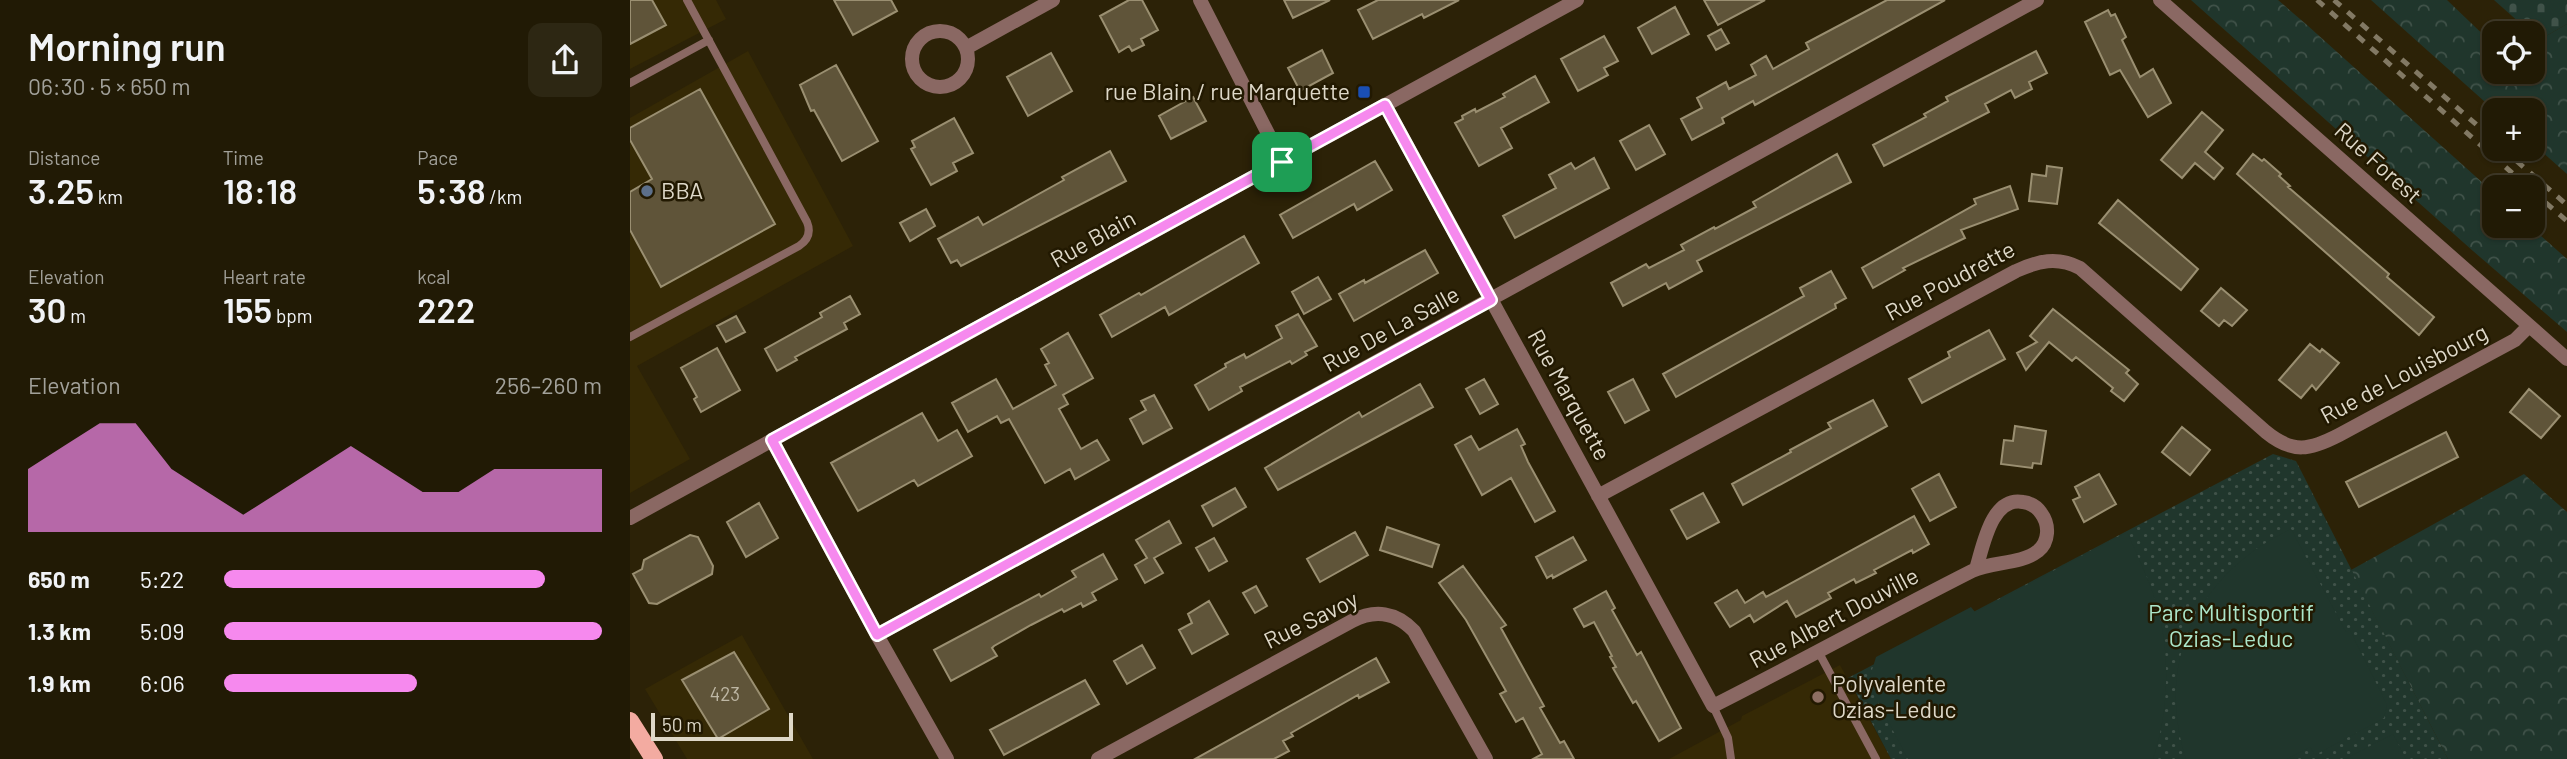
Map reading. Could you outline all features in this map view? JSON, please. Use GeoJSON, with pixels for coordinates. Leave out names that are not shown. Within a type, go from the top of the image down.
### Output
{"type":"FeatureCollection","features":[{"type":"Feature","properties":{"kind":"main road"},"geometry":{"type":"LineString","coordinates":[[630,721],[654,759]]}},
{"type":"Feature","properties":{"kind":"street"},"geometry":{"type":"LineString","coordinates":[[966,48],[1053,0]]}},
{"type":"Feature","properties":{"kind":"street"},"geometry":{"type":"LineString","coordinates":[[1200,0],[1282,162]]}},
{"type":"Feature","properties":{"kind":"street","name":"Rue Blain"},"geometry":{"type":"LineString","coordinates":[[630,518],[1577,0]]}},
{"type":"Feature","properties":{"kind":"street","name":"Rue De La Salle"},"geometry":{"type":"LineString","coordinates":[[877,635],[2037,0]]}},
{"type":"Feature","properties":{"kind":"street","name":"Rue Forest"},"geometry":{"type":"LineString","coordinates":[[2160,0],[2567,359]]}},
{"type":"Feature","properties":{"kind":"street"},"geometry":{"type":"LineString","coordinates":[[944,30],[953,33],[966,48],[967,66],[958,81],[950,85],[941,87],[924,83],[913,68],[913,49],[925,34],[944,30]]}},
{"type":"Feature","properties":{"kind":"street","name":"Rue Marquette"},"geometry":{"type":"LineString","coordinates":[[1385,105],[1713,706]]}},
{"type":"Feature","properties":{"kind":"street","name":"Rue Poudrette"},"geometry":{"type":"LineString","coordinates":[[1598,496],[2016,271],[2046,260],[2060,260],[2080,268],[2266,432],[2282,443],[2295,447]]}},
{"type":"Feature","properties":{"kind":"street","name":"Rue de Louisbourg"},"geometry":{"type":"LineString","coordinates":[[2295,447],[2315,446],[2339,435],[2515,340],[2529,326]]}},
{"type":"Feature","properties":{"kind":"street"},"geometry":{"type":"LineString","coordinates":[[772,440],[947,759]]}},
{"type":"Feature","properties":{"kind":"street","name":"Rue Albert Douville"},"geometry":{"type":"LineString","coordinates":[[1713,706],[1976,569],[2036,553],[2047,537],[2042,514],[2029,503],[2020,501],[2008,504],[1990,525],[1976,569]]}},
{"type":"Feature","properties":{"kind":"street","name":"Rue Savoy"},"geometry":{"type":"LineString","coordinates":[[1098,759],[1352,621],[1377,613],[1398,618],[1414,631],[1486,759]]}},
{"type":"Feature","properties":{"kind":"lane"},"geometry":{"type":"LineString","coordinates":[[630,337],[799,246],[808,233],[807,222],[687,0]]}},
{"type":"Feature","properties":{"kind":"lane"},"geometry":{"type":"LineString","coordinates":[[630,83],[709,40]]}},
{"type":"Feature","properties":{"kind":"lane"},"geometry":{"type":"LineString","coordinates":[[1818,651],[1876,759]]}},
{"type":"Feature","properties":{"kind":"lane"},"geometry":{"type":"LineString","coordinates":[[1713,706],[1726,731],[1731,759]]}},
{"type":"Feature","properties":{"kind":"shaded area"},"geometry":{"type":"Polygon","coordinates":[[[630,0],[716,0],[726,19],[630,69],[630,0]]]}},
{"type":"Feature","properties":{"kind":"shaded area"},"geometry":{"type":"Polygon","coordinates":[[[748,51],[853,246],[637,366],[690,459],[630,493],[630,118],[748,51]]]}},
{"type":"Feature","properties":{"kind":"shaded area"},"geometry":{"type":"Polygon","coordinates":[[[742,635],[813,759],[687,759],[645,689],[742,635]]]}},
{"type":"Feature","properties":{"kind":"shaded area","name":"Polyvalente Ozias-Leduc"},"geometry":{"type":"Polygon","coordinates":[[[1840,665],[1891,759],[1669,759],[1741,720],[1742,716],[1840,665]]]}},
{"type":"Feature","properties":{"kind":"green space"},"geometry":{"type":"Polygon","coordinates":[[[2191,0],[2278,0],[2307,25],[2482,182],[2482,238],[2543,238],[2567,259],[2567,332],[2191,0]]]}},
{"type":"Feature","properties":{"kind":"green space"},"geometry":{"type":"Polygon","coordinates":[[[2371,0],[2447,0],[2482,34],[2482,84],[2545,84],[2545,37],[2567,24],[2567,174],[2545,155],[2545,98],[2482,99],[2371,0]]]}},
{"type":"Feature","properties":{"kind":"green space"},"geometry":{"type":"Polygon","coordinates":[[[2494,0],[2567,0],[2567,24],[2545,37],[2545,21],[2518,21],[2494,0]]]}},
{"type":"Feature","properties":{"kind":"green space","name":"Parc Multisportif Ozias-Leduc"},"geometry":{"type":"Polygon","coordinates":[[[2273,454],[2296,461],[2448,759],[1891,759],[1848,678],[2273,454]]]}},
{"type":"Feature","properties":{"kind":"green space"},"geometry":{"type":"Polygon","coordinates":[[[2524,474],[2567,512],[2567,759],[2448,759],[2351,570],[2524,474]]]}},
{"type":"Feature","properties":{"kind":"green space"},"geometry":{"type":"Polygon","coordinates":[[[2291,529],[2346,632],[2350,630],[2387,705],[2384,718],[2315,755],[2310,747],[2287,759],[2186,759],[2178,722],[2176,687],[2181,654],[2192,623],[2209,595],[2232,569],[2259,547],[2291,529]]]}},
{"type":"Feature","properties":{"kind":"green space"},"geometry":{"type":"Polygon","coordinates":[[[2127,532],[2153,594],[2164,641],[2165,701],[2153,759],[1908,759],[1868,683],[1876,657],[1971,607],[1975,612],[2127,532]]]}},
{"type":"Feature","properties":{"kind":"green space"},"geometry":{"type":"Polygon","coordinates":[[[2393,734],[2406,759],[2345,759],[2393,734]]]}},
{"type":"Feature","properties":{"kind":"building"},"geometry":{"type":"Polygon","coordinates":[[[630,0],[652,0],[666,25],[630,44],[630,0]]]}},
{"type":"Feature","properties":{"kind":"building"},"geometry":{"type":"Polygon","coordinates":[[[834,0],[891,0],[897,11],[853,35],[834,0]]]}},
{"type":"Feature","properties":{"kind":"building"},"geometry":{"type":"Polygon","coordinates":[[[1129,0],[1142,0],[1158,30],[1141,39],[1144,45],[1132,51],[1129,46],[1119,52],[1100,16],[1129,0]]]}},
{"type":"Feature","properties":{"kind":"building"},"geometry":{"type":"Polygon","coordinates":[[[1284,0],[1330,0],[1293,18],[1284,0]]]}},
{"type":"Feature","properties":{"kind":"building"},"geometry":{"type":"Polygon","coordinates":[[[1378,0],[1459,0],[1424,18],[1422,14],[1373,39],[1358,10],[1378,0]]]}},
{"type":"Feature","properties":{"kind":"building"},"geometry":{"type":"Polygon","coordinates":[[[1704,0],[1765,0],[1718,25],[1704,0]]]}},
{"type":"Feature","properties":{"kind":"building"},"geometry":{"type":"Polygon","coordinates":[[[1887,0],[1945,0],[1755,105],[1753,101],[1722,118],[1724,123],[1692,140],[1681,119],[1702,108],[1697,98],[1726,82],[1729,89],[1756,75],[1751,65],[1766,56],[1773,69],[1809,49],[1806,43],[1887,0]]]}},
{"type":"Feature","properties":{"kind":"building"},"geometry":{"type":"Polygon","coordinates":[[[1675,7],[1689,34],[1652,54],[1638,28],[1675,7]]]}},
{"type":"Feature","properties":{"kind":"building"},"geometry":{"type":"Polygon","coordinates":[[[2108,10],[2111,16],[2115,14],[2126,37],[2122,40],[2140,77],[2153,69],[2171,103],[2148,117],[2120,70],[2110,75],[2085,22],[2108,10]]]}},
{"type":"Feature","properties":{"kind":"building"},"geometry":{"type":"Polygon","coordinates":[[[1721,29],[1729,43],[1716,50],[1708,36],[1721,29]]]}},
{"type":"Feature","properties":{"kind":"building"},"geometry":{"type":"Polygon","coordinates":[[[1604,36],[1618,61],[1604,68],[1608,75],[1578,91],[1561,59],[1604,36]]]}},
{"type":"Feature","properties":{"kind":"building"},"geometry":{"type":"Polygon","coordinates":[[[1322,50],[1333,73],[1300,91],[1288,68],[1322,50]]]}},
{"type":"Feature","properties":{"kind":"building"},"geometry":{"type":"Polygon","coordinates":[[[2036,51],[2047,73],[2029,82],[2032,89],[2015,98],[2011,90],[1985,104],[1989,112],[1884,166],[1873,145],[1926,117],[1924,114],[1948,101],[1946,97],[2036,51]]]}},
{"type":"Feature","properties":{"kind":"building"},"geometry":{"type":"Polygon","coordinates":[[[1051,53],[1072,91],[1028,116],[1007,77],[1051,53]]]}},
{"type":"Feature","properties":{"kind":"building"},"geometry":{"type":"Polygon","coordinates":[[[836,65],[878,141],[842,161],[814,110],[811,111],[800,85],[836,65]]]}},
{"type":"Feature","properties":{"kind":"building"},"geometry":{"type":"Polygon","coordinates":[[[1535,76],[1549,102],[1501,128],[1512,148],[1479,166],[1455,123],[1475,109],[1476,112],[1505,97],[1503,94],[1535,76]]]}},
{"type":"Feature","properties":{"kind":"building"},"geometry":{"type":"Polygon","coordinates":[[[700,89],[775,224],[661,287],[630,230],[630,192],[652,179],[630,140],[630,128],[700,89]]]}},
{"type":"Feature","properties":{"kind":"building"},"geometry":{"type":"Polygon","coordinates":[[[1193,97],[1206,121],[1171,139],[1159,116],[1193,97]]]}},
{"type":"Feature","properties":{"kind":"building"},"geometry":{"type":"Polygon","coordinates":[[[2202,112],[2223,130],[2205,152],[2223,168],[2214,179],[2195,163],[2182,178],[2161,160],[2202,112]]]}},
{"type":"Feature","properties":{"kind":"building"},"geometry":{"type":"Polygon","coordinates":[[[954,118],[973,153],[953,163],[957,171],[931,185],[911,149],[915,147],[912,141],[954,118]]]}},
{"type":"Feature","properties":{"kind":"building"},"geometry":{"type":"Polygon","coordinates":[[[1649,125],[1665,154],[1636,170],[1620,141],[1649,125]]]}},
{"type":"Feature","properties":{"kind":"building"},"geometry":{"type":"Polygon","coordinates":[[[1110,151],[1126,181],[961,266],[957,260],[951,263],[938,239],[978,217],[983,225],[1110,151]]]}},
{"type":"Feature","properties":{"kind":"building"},"geometry":{"type":"Polygon","coordinates":[[[1837,154],[1851,182],[1697,261],[1702,271],[1669,289],[1666,283],[1623,306],[1611,283],[1646,264],[1649,268],[1684,250],[1681,245],[1756,207],[1753,202],[1837,154]]]}},
{"type":"Feature","properties":{"kind":"building"},"geometry":{"type":"Polygon","coordinates":[[[2253,154],[2262,161],[2264,159],[2281,174],[2279,176],[2290,186],[2288,187],[2389,274],[2387,277],[2434,317],[2419,335],[2237,174],[2253,154]]]}},
{"type":"Feature","properties":{"kind":"building"},"geometry":{"type":"Polygon","coordinates":[[[1594,158],[1609,188],[1515,238],[1503,216],[1556,188],[1549,175],[1571,163],[1575,169],[1594,158]]]}},
{"type":"Feature","properties":{"kind":"building"},"geometry":{"type":"Polygon","coordinates":[[[1375,161],[1392,190],[1357,210],[1354,204],[1293,238],[1280,215],[1375,161]]]}},
{"type":"Feature","properties":{"kind":"building"},"geometry":{"type":"Polygon","coordinates":[[[2047,166],[2062,168],[2057,204],[2029,201],[2032,174],[2046,176],[2047,166]]]}},
{"type":"Feature","properties":{"kind":"building"},"geometry":{"type":"Polygon","coordinates":[[[2010,186],[2018,209],[1961,230],[1965,238],[1903,268],[1905,270],[1873,288],[1862,268],[1976,204],[1974,199],[2010,186]]]}},
{"type":"Feature","properties":{"kind":"building"},"geometry":{"type":"Polygon","coordinates":[[[2118,200],[2198,269],[2181,290],[2099,223],[2118,200]]]}},
{"type":"Feature","properties":{"kind":"building"},"geometry":{"type":"Polygon","coordinates":[[[926,209],[935,226],[910,241],[900,223],[926,209]]]}},
{"type":"Feature","properties":{"kind":"building"},"geometry":{"type":"Polygon","coordinates":[[[1244,236],[1259,263],[1169,315],[1165,307],[1112,337],[1100,315],[1139,293],[1141,295],[1244,236]]]}},
{"type":"Feature","properties":{"kind":"building"},"geometry":{"type":"Polygon","coordinates":[[[1425,250],[1438,273],[1354,321],[1339,294],[1425,250]]]}},
{"type":"Feature","properties":{"kind":"building"},"geometry":{"type":"Polygon","coordinates":[[[1831,271],[1846,298],[1835,304],[1836,308],[1676,397],[1663,374],[1804,296],[1800,288],[1831,271]]]}},
{"type":"Feature","properties":{"kind":"building"},"geometry":{"type":"Polygon","coordinates":[[[1318,277],[1331,299],[1304,314],[1292,292],[1318,277]]]}},
{"type":"Feature","properties":{"kind":"building"},"geometry":{"type":"Polygon","coordinates":[[[2221,288],[2247,310],[2232,326],[2224,320],[2219,326],[2201,311],[2221,288]]]}},
{"type":"Feature","properties":{"kind":"building"},"geometry":{"type":"Polygon","coordinates":[[[850,296],[860,314],[844,323],[847,329],[795,357],[797,360],[777,371],[765,349],[822,317],[820,313],[850,296]]]}},
{"type":"Feature","properties":{"kind":"building"},"geometry":{"type":"Polygon","coordinates":[[[2053,309],[2129,370],[2126,373],[2138,384],[2124,401],[2111,391],[2113,388],[2076,357],[2072,361],[2049,342],[2026,370],[2017,353],[2037,342],[2030,336],[2053,309]]]}},
{"type":"Feature","properties":{"kind":"building"},"geometry":{"type":"Polygon","coordinates":[[[1298,314],[1317,346],[1305,352],[1307,355],[1292,364],[1290,361],[1240,387],[1242,391],[1209,410],[1195,385],[1226,367],[1225,364],[1244,354],[1246,358],[1282,338],[1276,326],[1298,314]]]}},
{"type":"Feature","properties":{"kind":"building"},"geometry":{"type":"Polygon","coordinates":[[[736,316],[745,332],[726,342],[717,326],[736,316]]]}},
{"type":"Feature","properties":{"kind":"building"},"geometry":{"type":"Polygon","coordinates":[[[1989,330],[2005,359],[1922,403],[1909,379],[1950,357],[1948,352],[1989,330]]]}},
{"type":"Feature","properties":{"kind":"building"},"geometry":{"type":"Polygon","coordinates":[[[1068,333],[1093,378],[1063,395],[1068,404],[1059,409],[1081,449],[1097,440],[1109,460],[1075,479],[1070,469],[1045,483],[1009,419],[1001,423],[997,416],[968,432],[952,403],[996,379],[1013,409],[1056,385],[1045,365],[1049,363],[1041,349],[1068,333]]]}},
{"type":"Feature","properties":{"kind":"building"},"geometry":{"type":"Polygon","coordinates":[[[2310,344],[2320,352],[2322,349],[2339,363],[2316,390],[2312,385],[2301,398],[2279,380],[2310,344]]]}},
{"type":"Feature","properties":{"kind":"building"},"geometry":{"type":"Polygon","coordinates":[[[717,348],[740,390],[701,412],[694,399],[697,397],[681,368],[717,348]]]}},
{"type":"Feature","properties":{"kind":"building"},"geometry":{"type":"Polygon","coordinates":[[[1484,379],[1498,404],[1480,414],[1466,389],[1484,379]]]}},
{"type":"Feature","properties":{"kind":"building"},"geometry":{"type":"Polygon","coordinates":[[[1633,379],[1649,410],[1625,423],[1608,392],[1633,379]]]}},
{"type":"Feature","properties":{"kind":"building"},"geometry":{"type":"Polygon","coordinates":[[[1420,384],[1433,407],[1278,490],[1265,468],[1359,412],[1362,417],[1420,384]]]}},
{"type":"Feature","properties":{"kind":"building"},"geometry":{"type":"Polygon","coordinates":[[[2529,389],[2560,416],[2541,438],[2510,412],[2529,389]]]}},
{"type":"Feature","properties":{"kind":"building"},"geometry":{"type":"Polygon","coordinates":[[[1154,395],[1172,428],[1143,444],[1130,419],[1146,410],[1141,401],[1154,395]]]}},
{"type":"Feature","properties":{"kind":"building"},"geometry":{"type":"Polygon","coordinates":[[[1873,400],[1887,426],[1743,505],[1732,484],[1831,428],[1828,423],[1873,400]]]}},
{"type":"Feature","properties":{"kind":"building"},"geometry":{"type":"Polygon","coordinates":[[[922,413],[938,441],[957,430],[972,456],[918,486],[914,480],[858,511],[831,463],[922,413]]]}},
{"type":"Feature","properties":{"kind":"building"},"geometry":{"type":"Polygon","coordinates":[[[2015,426],[2046,431],[2041,464],[2033,463],[2032,468],[2001,464],[2004,440],[2013,441],[2015,426]]]}},
{"type":"Feature","properties":{"kind":"building"},"geometry":{"type":"Polygon","coordinates":[[[2182,427],[2210,450],[2190,475],[2162,452],[2182,427]]]}},
{"type":"Feature","properties":{"kind":"building"},"geometry":{"type":"Polygon","coordinates":[[[1517,429],[1525,444],[1521,446],[1528,462],[1555,511],[1535,522],[1511,478],[1482,495],[1455,445],[1471,436],[1479,450],[1517,429]]]}},
{"type":"Feature","properties":{"kind":"building"},"geometry":{"type":"Polygon","coordinates":[[[2446,432],[2458,457],[2359,507],[2346,482],[2446,432]]]}},
{"type":"Feature","properties":{"kind":"building"},"geometry":{"type":"Polygon","coordinates":[[[1939,474],[1956,507],[1930,521],[1912,489],[1939,474]]]}},
{"type":"Feature","properties":{"kind":"building"},"geometry":{"type":"Polygon","coordinates":[[[2099,474],[2116,504],[2084,522],[2073,500],[2080,497],[2075,487],[2099,474]]]}},
{"type":"Feature","properties":{"kind":"building"},"geometry":{"type":"Polygon","coordinates":[[[1235,488],[1246,507],[1213,526],[1202,506],[1235,488]]]}},
{"type":"Feature","properties":{"kind":"building"},"geometry":{"type":"Polygon","coordinates":[[[1703,493],[1719,522],[1687,539],[1671,510],[1703,493]]]}},
{"type":"Feature","properties":{"kind":"building"},"geometry":{"type":"Polygon","coordinates":[[[759,503],[778,538],[746,557],[727,522],[759,503]]]}},
{"type":"Feature","properties":{"kind":"building"},"geometry":{"type":"Polygon","coordinates":[[[1914,516],[1929,544],[1874,570],[1876,573],[1856,583],[1854,579],[1828,593],[1831,598],[1796,617],[1787,601],[1754,622],[1750,615],[1730,627],[1715,603],[1737,590],[1745,603],[1763,592],[1766,597],[1914,516]]]}},
{"type":"Feature","properties":{"kind":"building"},"geometry":{"type":"Polygon","coordinates":[[[1169,521],[1181,543],[1154,558],[1163,573],[1145,583],[1135,565],[1147,558],[1136,540],[1169,521]]]}},
{"type":"Feature","properties":{"kind":"building"},"geometry":{"type":"Polygon","coordinates":[[[1387,527],[1439,545],[1432,567],[1380,550],[1387,527]]]}},
{"type":"Feature","properties":{"kind":"building"},"geometry":{"type":"Polygon","coordinates":[[[1355,532],[1368,555],[1320,582],[1307,559],[1355,532]]]}},
{"type":"Feature","properties":{"kind":"building"},"geometry":{"type":"Polygon","coordinates":[[[690,535],[698,537],[713,566],[712,574],[657,604],[649,603],[633,574],[642,569],[644,560],[690,535]]]}},
{"type":"Feature","properties":{"kind":"building"},"geometry":{"type":"Polygon","coordinates":[[[1573,537],[1586,560],[1553,578],[1552,575],[1547,578],[1536,557],[1573,537]]]}},
{"type":"Feature","properties":{"kind":"building"},"geometry":{"type":"Polygon","coordinates":[[[1214,538],[1227,561],[1209,571],[1196,548],[1214,538]]]}},
{"type":"Feature","properties":{"kind":"building"},"geometry":{"type":"Polygon","coordinates":[[[1103,554],[1117,579],[1092,593],[1096,600],[1083,607],[1081,603],[1064,612],[1062,609],[1031,625],[994,646],[992,648],[997,656],[951,681],[934,650],[1039,594],[1041,597],[1076,577],[1072,571],[1103,554]]]}},
{"type":"Feature","properties":{"kind":"building"},"geometry":{"type":"Polygon","coordinates":[[[1463,566],[1506,625],[1501,628],[1544,706],[1540,708],[1560,743],[1564,741],[1574,759],[1533,759],[1542,754],[1523,718],[1516,722],[1500,694],[1506,691],[1466,620],[1439,583],[1463,566]]]}},
{"type":"Feature","properties":{"kind":"building"},"geometry":{"type":"Polygon","coordinates":[[[1256,586],[1267,606],[1255,613],[1243,593],[1256,586]]]}},
{"type":"Feature","properties":{"kind":"building"},"geometry":{"type":"Polygon","coordinates":[[[1606,591],[1615,608],[1612,610],[1637,655],[1641,652],[1681,728],[1659,741],[1613,668],[1616,667],[1610,657],[1612,656],[1594,622],[1584,627],[1574,609],[1606,591]]]}},
{"type":"Feature","properties":{"kind":"building"},"geometry":{"type":"Polygon","coordinates":[[[1209,601],[1228,634],[1192,654],[1179,630],[1192,623],[1188,614],[1209,601]]]}},
{"type":"Feature","properties":{"kind":"building"},"geometry":{"type":"Polygon","coordinates":[[[1142,645],[1155,668],[1127,684],[1114,661],[1142,645]]]}},
{"type":"Feature","properties":{"kind":"building"},"geometry":{"type":"Polygon","coordinates":[[[734,652],[769,709],[718,739],[682,680],[734,652]]]}},
{"type":"Feature","properties":{"kind":"building"},"geometry":{"type":"Polygon","coordinates":[[[1376,658],[1389,682],[1359,698],[1358,695],[1291,733],[1293,736],[1283,741],[1289,751],[1274,759],[1195,759],[1376,658]]]}},
{"type":"Feature","properties":{"kind":"building"},"geometry":{"type":"Polygon","coordinates":[[[1085,680],[1099,704],[1004,755],[990,730],[1085,680]]]}},
{"type":"Feature","properties":{"kind":"railway"},"geometry":{"type":"LineString","coordinates":[[2317,0],[2514,175]]}},
{"type":"Feature","properties":{"kind":"railway"},"geometry":{"type":"LineString","coordinates":[[2334,0],[2482,130]]}},
{"type":"Feature","properties":{"kind":"railway"},"geometry":{"type":"LineString","coordinates":[[2517,161],[2567,205]]}},
{"type":"Feature","properties":{"kind":"railway"},"geometry":{"type":"LineString","coordinates":[[2545,202],[2567,221]]}},
{"type":"Feature","properties":{"kind":"place","name":"rue Blain / rue Marquette"},"geometry":{"type":"Point","coordinates":[1364,92]}},
{"type":"Feature","properties":{"kind":"place","name":"BBA"},"geometry":{"type":"Point","coordinates":[647,191]}},
{"type":"Feature","properties":{"kind":"place","name":"Polyvalente Ozias-Leduc"},"geometry":{"type":"Point","coordinates":[1818,697]}},
{"type":"Feature","properties":{"kind":"route"},"geometry":{"type":"LineString","coordinates":[[1385,105],[1491,300],[877,635],[772,440],[1282,162],[1385,105]]}}]}
